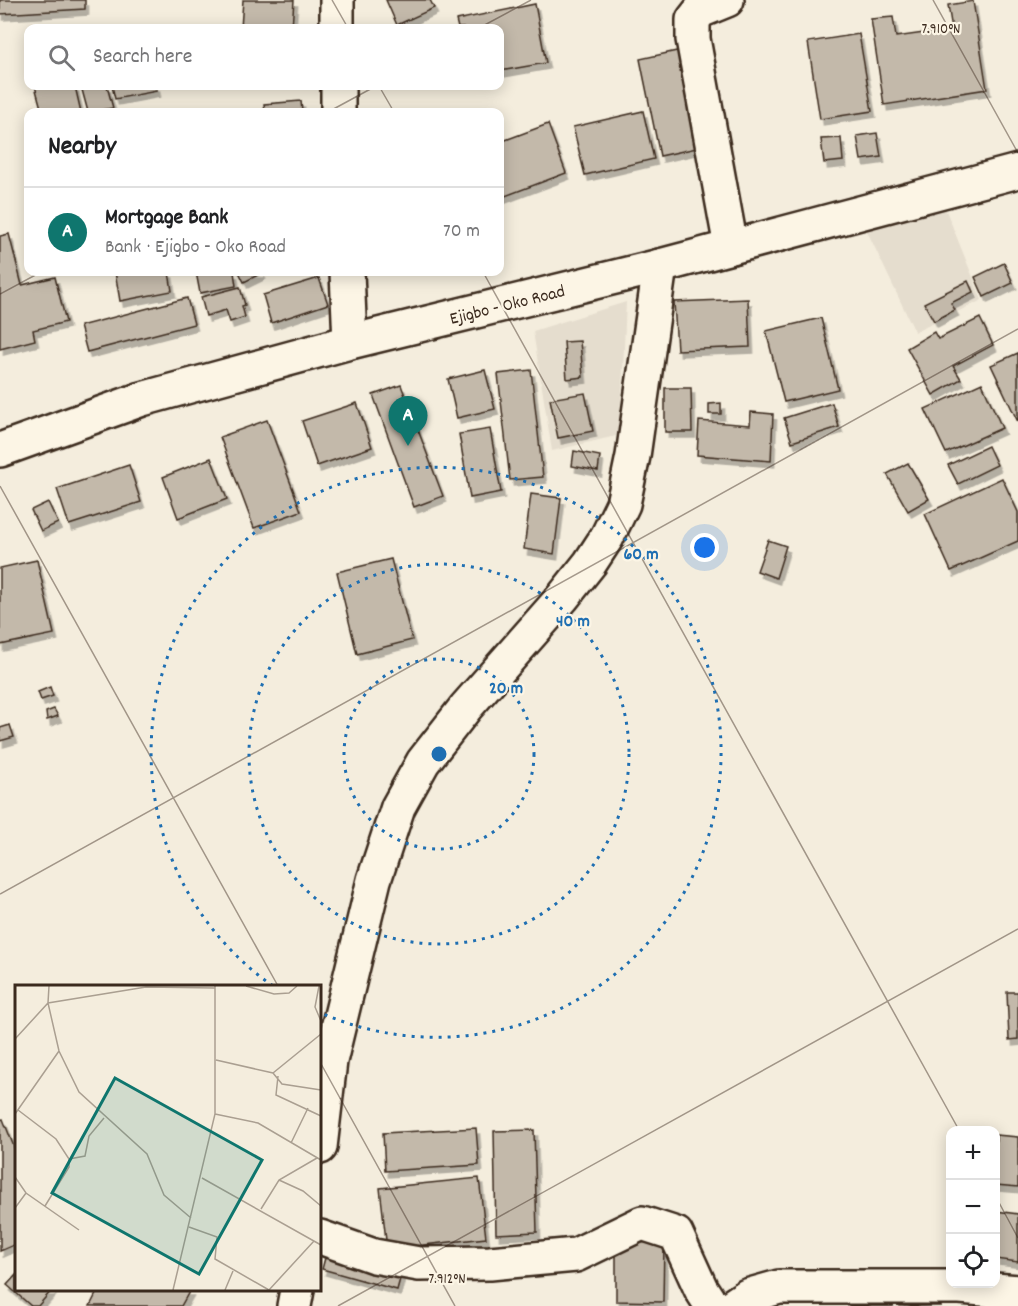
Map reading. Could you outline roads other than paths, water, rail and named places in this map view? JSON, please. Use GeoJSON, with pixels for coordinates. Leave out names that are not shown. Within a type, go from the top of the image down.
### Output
{"type":"FeatureCollection","features":[{"type":"Feature","properties":{"kind":"street"},"geometry":{"type":"LineString","coordinates":[[337,0],[337,24]]}},
{"type":"Feature","properties":{"kind":"street"},"geometry":{"type":"LineString","coordinates":[[727,0],[700,11],[693,20],[693,39],[731,247]]}},
{"type":"Feature","properties":{"kind":"street"},"geometry":{"type":"LineString","coordinates":[[338,90],[338,108]]}},
{"type":"Feature","properties":{"kind":"street","name":"Ejigbo - Oko Road"},"geometry":{"type":"LineString","coordinates":[[0,450],[142,399],[350,342],[660,266],[1018,171]]}},
{"type":"Feature","properties":{"kind":"street"},"geometry":{"type":"LineString","coordinates":[[321,1139],[330,1061],[374,880],[398,807],[423,762],[466,707],[570,588],[608,537],[623,504],[633,456],[660,266]]}},
{"type":"Feature","properties":{"kind":"street"},"geometry":{"type":"LineString","coordinates":[[346,276],[350,342]]}},
{"type":"Feature","properties":{"kind":"street"},"geometry":{"type":"LineString","coordinates":[[321,1237],[374,1256],[419,1264],[490,1263],[576,1255],[642,1223],[676,1234],[701,1289],[712,1306]]}},
{"type":"Feature","properties":{"kind":"street"},"geometry":{"type":"LineString","coordinates":[[732,1306],[747,1296],[779,1287],[960,1287],[1018,1292]]}},
{"type":"Feature","properties":{"kind":"street"},"geometry":{"type":"LineString","coordinates":[[294,1306],[297,1291]]}},
{"type":"Feature","properties":{"kind":"place","name":"Mortgage Bank"},"geometry":{"type":"Point","coordinates":[408,446]}}]}
